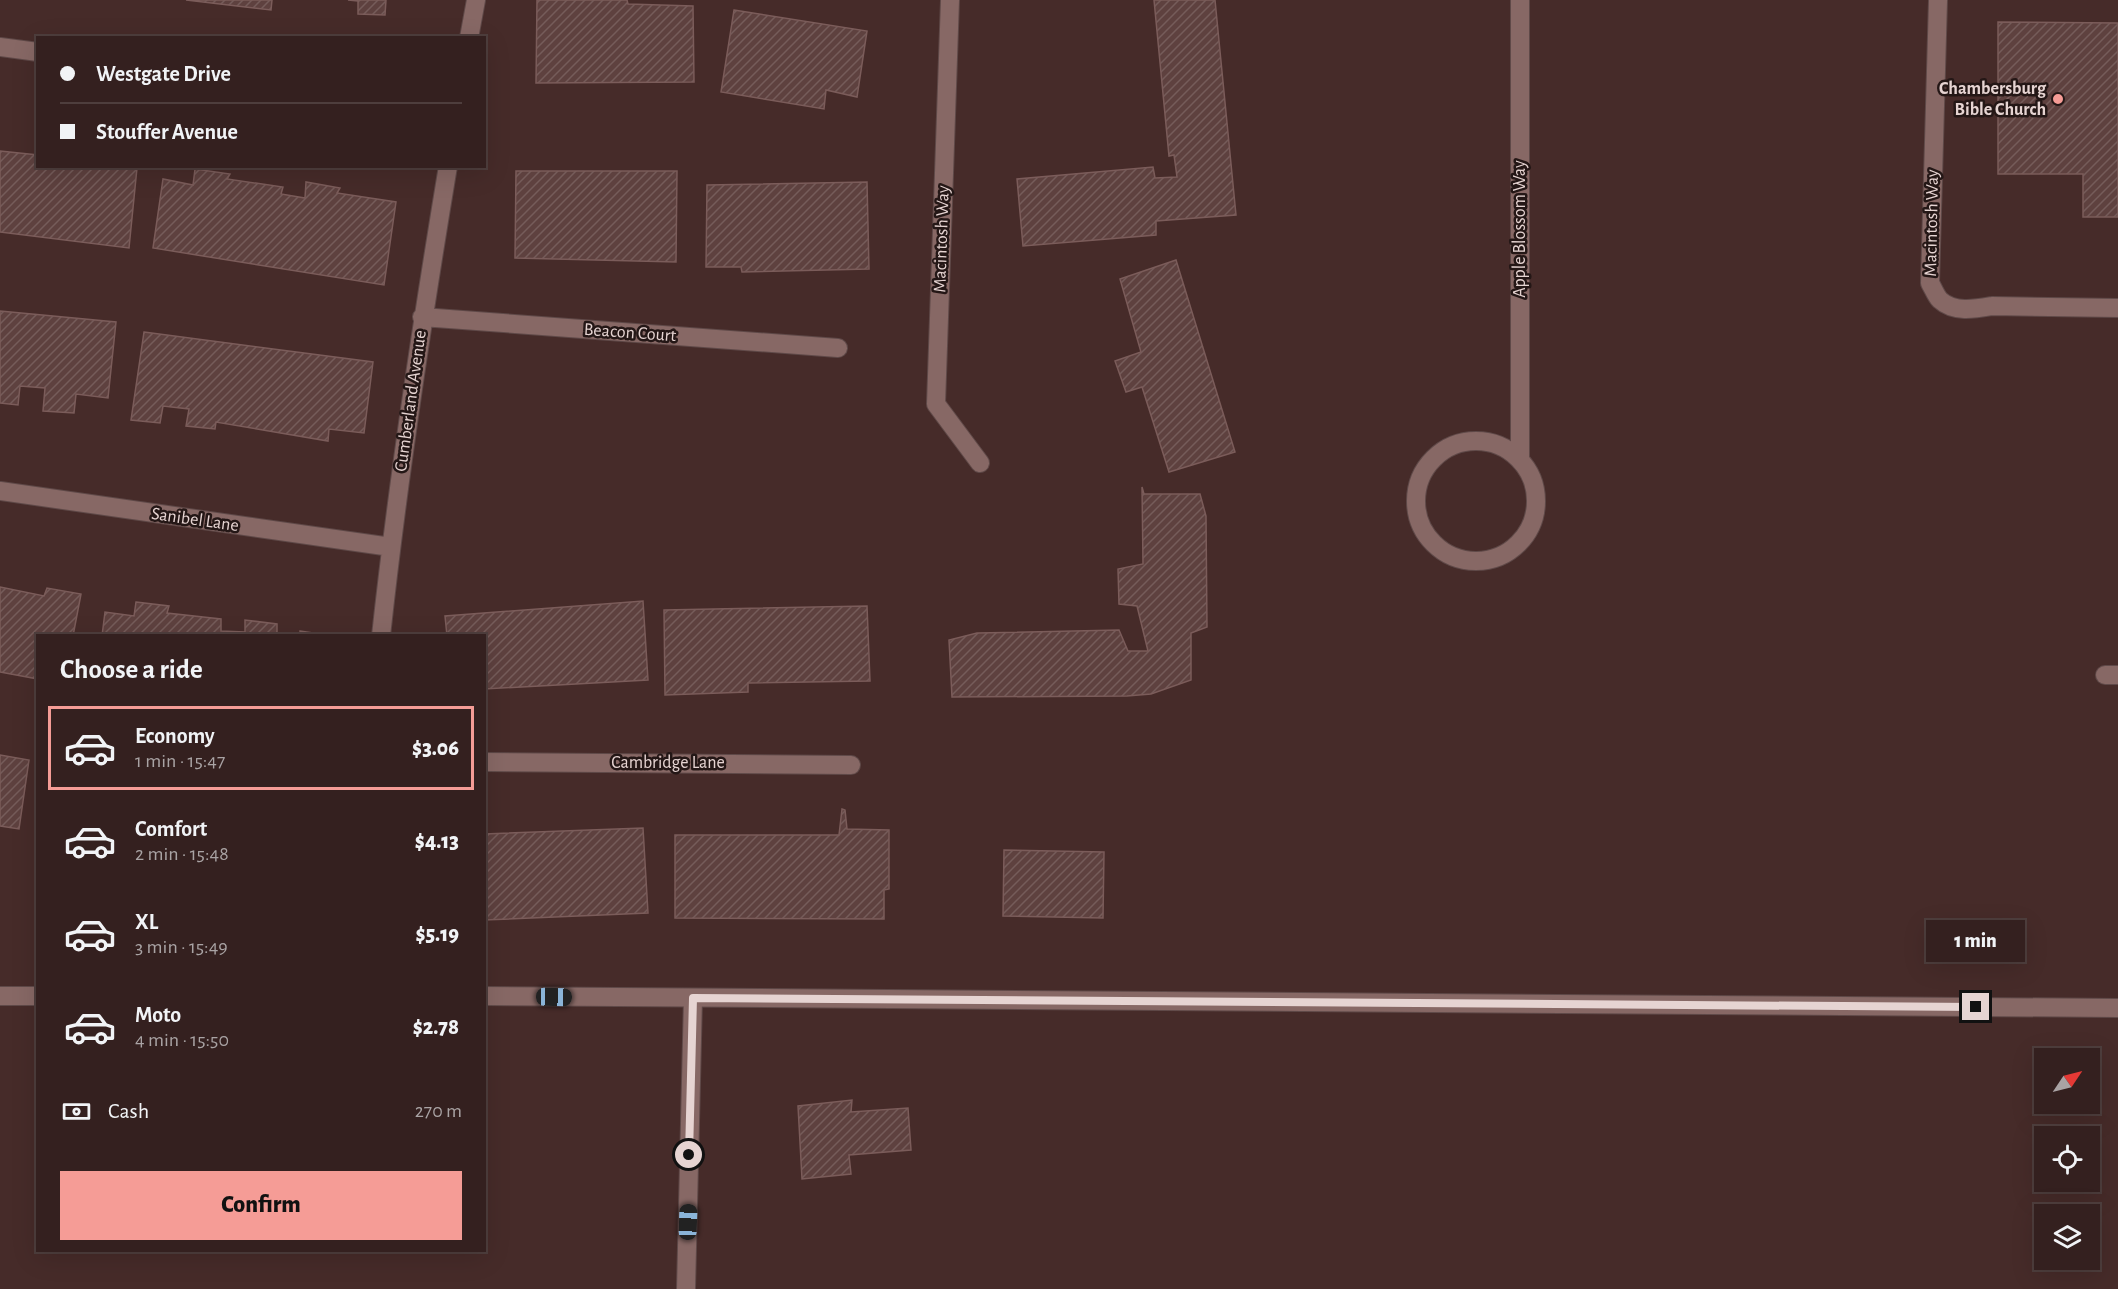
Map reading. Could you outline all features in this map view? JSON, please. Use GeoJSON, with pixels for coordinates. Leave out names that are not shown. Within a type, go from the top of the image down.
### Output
{"type":"FeatureCollection","features":[{"type":"Feature","properties":{"kind":"street"},"geometry":{"type":"LineString","coordinates":[[470,36],[476,0]]}},
{"type":"Feature","properties":{"kind":"street","name":"Macintosh Way"},"geometry":{"type":"LineString","coordinates":[[950,0],[936,404],[980,463]]}},
{"type":"Feature","properties":{"kind":"street","name":"Apple Blossom Way"},"geometry":{"type":"LineString","coordinates":[[1520,0],[1520,458]]}},
{"type":"Feature","properties":{"kind":"street","name":"Macintosh Way"},"geometry":{"type":"LineString","coordinates":[[1938,0],[1930,283],[1939,299],[1953,308],[1974,309],[1992,306],[2118,308]]}},
{"type":"Feature","properties":{"kind":"street"},"geometry":{"type":"LineString","coordinates":[[0,47],[36,52]]}},
{"type":"Feature","properties":{"kind":"street","name":"Cumberland Avenue"},"geometry":{"type":"LineString","coordinates":[[381,634],[422,317],[448,168]]}},
{"type":"Feature","properties":{"kind":"street","name":"Beacon Court"},"geometry":{"type":"LineString","coordinates":[[422,317],[838,348]]}},
{"type":"Feature","properties":{"kind":"street"},"geometry":{"type":"LineString","coordinates":[[1477,440],[1500,445],[1520,458],[1533,478],[1537,502],[1533,525],[1519,544],[1499,557],[1475,561],[1452,557],[1433,543],[1420,523],[1416,500],[1420,477],[1434,457],[1454,444],[1477,440]]}},
{"type":"Feature","properties":{"kind":"street","name":"Sanibel Lane"},"geometry":{"type":"LineString","coordinates":[[0,491],[391,547]]}},
{"type":"Feature","properties":{"kind":"street","name":"Cambridge Lane"},"geometry":{"type":"LineString","coordinates":[[486,762],[851,765]]}},
{"type":"Feature","properties":{"kind":"street"},"geometry":{"type":"LineString","coordinates":[[0,996],[36,996]]}},
{"type":"Feature","properties":{"kind":"street"},"geometry":{"type":"LineString","coordinates":[[486,996],[2118,1008]]}},
{"type":"Feature","properties":{"kind":"street"},"geometry":{"type":"LineString","coordinates":[[686,1289],[693,998]]}},
{"type":"Feature","properties":{"kind":"building"},"geometry":{"type":"Polygon","coordinates":[[[186,0],[272,0],[271,10],[186,0]]]}},
{"type":"Feature","properties":{"kind":"building"},"geometry":{"type":"Polygon","coordinates":[[[348,0],[386,0],[385,15],[358,14],[358,1],[348,0]]]}},
{"type":"Feature","properties":{"kind":"building"},"geometry":{"type":"Polygon","coordinates":[[[537,0],[627,0],[628,4],[693,6],[694,82],[536,83],[537,0]]]}},
{"type":"Feature","properties":{"kind":"building"},"geometry":{"type":"Polygon","coordinates":[[[1154,0],[1215,0],[1236,215],[1156,221],[1156,235],[1023,246],[1017,179],[1153,167],[1155,178],[1177,177],[1174,155],[1169,156],[1154,0]]]}},
{"type":"Feature","properties":{"kind":"building"},"geometry":{"type":"Polygon","coordinates":[[[734,10],[867,31],[857,97],[826,90],[824,109],[721,92],[734,10]]]}},
{"type":"Feature","properties":{"kind":"building","name":"Chambersburg Bible Church"},"geometry":{"type":"Polygon","coordinates":[[[1998,22],[2118,23],[2118,217],[2083,217],[2083,174],[1998,174],[1998,22]]]}},
{"type":"Feature","properties":{"kind":"building"},"geometry":{"type":"Polygon","coordinates":[[[0,151],[36,155],[36,168],[137,168],[129,248],[0,232],[0,151]]]}},
{"type":"Feature","properties":{"kind":"building"},"geometry":{"type":"Polygon","coordinates":[[[195,169],[230,174],[227,179],[283,187],[281,194],[305,198],[306,182],[340,188],[337,193],[396,202],[384,285],[153,248],[163,179],[193,185],[195,169]]]}},
{"type":"Feature","properties":{"kind":"building"},"geometry":{"type":"Polygon","coordinates":[[[516,171],[677,171],[676,262],[515,258],[516,171]]]}},
{"type":"Feature","properties":{"kind":"building"},"geometry":{"type":"Polygon","coordinates":[[[867,182],[869,269],[742,272],[741,267],[706,267],[707,185],[867,182]]]}},
{"type":"Feature","properties":{"kind":"building"},"geometry":{"type":"Polygon","coordinates":[[[1176,260],[1235,452],[1169,472],[1142,387],[1126,392],[1115,361],[1141,352],[1120,279],[1176,260]]]}},
{"type":"Feature","properties":{"kind":"building"},"geometry":{"type":"Polygon","coordinates":[[[0,311],[116,322],[108,398],[76,394],[74,413],[43,411],[45,388],[20,386],[18,405],[0,403],[0,311]]]}},
{"type":"Feature","properties":{"kind":"building"},"geometry":{"type":"Polygon","coordinates":[[[144,332],[373,362],[364,433],[329,429],[328,441],[216,422],[215,429],[186,426],[189,409],[163,406],[160,423],[131,420],[144,332]]]}},
{"type":"Feature","properties":{"kind":"building"},"geometry":{"type":"Polygon","coordinates":[[[1142,487],[1144,494],[1200,494],[1206,516],[1207,627],[1191,633],[1191,680],[1151,694],[1127,696],[952,697],[949,640],[977,633],[1119,630],[1128,651],[1148,651],[1137,606],[1119,604],[1118,569],[1143,564],[1142,487]]]}},
{"type":"Feature","properties":{"kind":"building"},"geometry":{"type":"Polygon","coordinates":[[[0,587],[44,596],[47,588],[81,594],[73,634],[36,634],[36,679],[0,672],[0,587]]]}},
{"type":"Feature","properties":{"kind":"building"},"geometry":{"type":"Polygon","coordinates":[[[643,601],[648,680],[486,689],[486,634],[447,634],[445,616],[643,601]]]}},
{"type":"Feature","properties":{"kind":"building"},"geometry":{"type":"Polygon","coordinates":[[[136,602],[169,606],[167,613],[221,619],[221,631],[245,632],[245,620],[277,624],[277,634],[102,634],[105,612],[134,616],[136,602]]]}},
{"type":"Feature","properties":{"kind":"building"},"geometry":{"type":"Polygon","coordinates":[[[867,606],[870,681],[748,683],[748,692],[665,695],[664,610],[867,606]]]}},
{"type":"Feature","properties":{"kind":"building"},"geometry":{"type":"Polygon","coordinates":[[[300,631],[320,634],[300,634],[300,631]]]}},
{"type":"Feature","properties":{"kind":"building"},"geometry":{"type":"Polygon","coordinates":[[[0,755],[29,760],[19,829],[0,826],[0,755]]]}},
{"type":"Feature","properties":{"kind":"building"},"geometry":{"type":"Polygon","coordinates":[[[842,809],[845,810],[847,829],[889,830],[889,889],[884,890],[884,919],[675,918],[675,835],[839,835],[842,809]]]}},
{"type":"Feature","properties":{"kind":"building"},"geometry":{"type":"Polygon","coordinates":[[[643,828],[648,913],[486,920],[486,834],[643,828]]]}},
{"type":"Feature","properties":{"kind":"building"},"geometry":{"type":"Polygon","coordinates":[[[1004,850],[1104,852],[1103,918],[1003,916],[1004,850]]]}},
{"type":"Feature","properties":{"kind":"building"},"geometry":{"type":"Polygon","coordinates":[[[852,1100],[851,1112],[908,1108],[911,1150],[849,1155],[851,1174],[802,1179],[798,1106],[852,1100]]]}},
{"type":"Feature","properties":{"kind":"place","name":"Chambersburg Bible Church"},"geometry":{"type":"Point","coordinates":[2058,99]}},
{"type":"Feature","properties":{"kind":"route"},"geometry":{"type":"LineString","coordinates":[[689,1155],[693,998],[1976,1007]]}}]}
